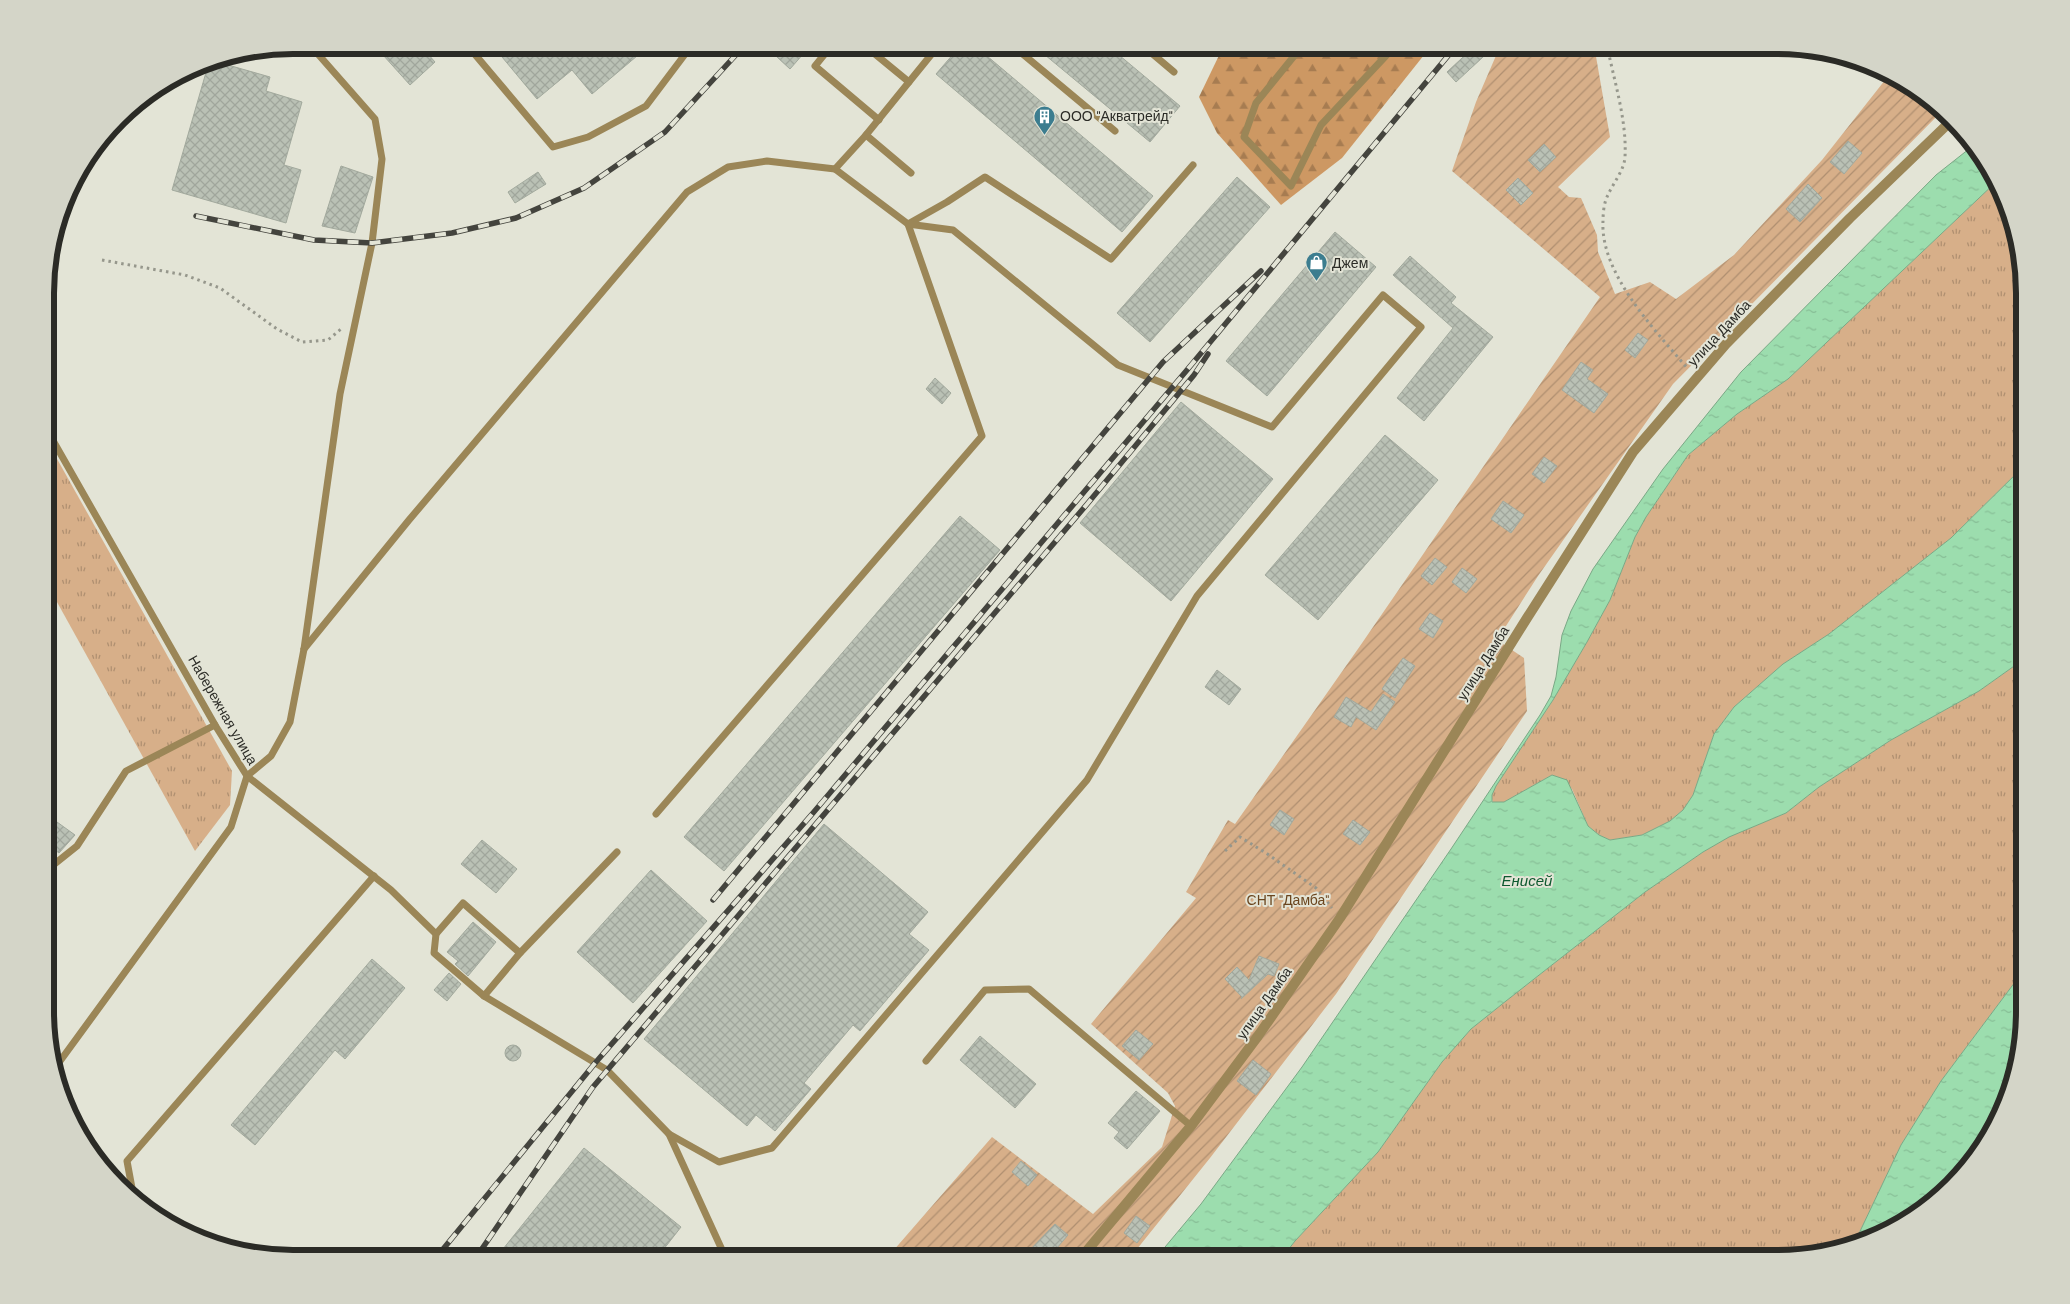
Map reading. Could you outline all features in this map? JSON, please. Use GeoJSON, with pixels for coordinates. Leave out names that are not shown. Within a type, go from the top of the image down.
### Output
{"type":"FeatureCollection","features":[{"type":"Feature","properties":{"kind":"street","name":"улица Дамба"},"geometry":{"type":"LineString","coordinates":[[1088,1250],[1191,1126],[1258,1036],[1340,918],[1633,452],[1726,344],[1850,218],[1947,125]]}},
{"type":"Feature","properties":{"kind":"lane"},"geometry":{"type":"LineString","coordinates":[[318,54],[375,119],[382,159],[372,244],[340,394],[304,649],[290,722],[271,756],[247,776],[392,890],[436,934]]}},
{"type":"Feature","properties":{"kind":"lane"},"geometry":{"type":"LineString","coordinates":[[475,54],[553,146],[588,137],[646,106],[685,54]]}},
{"type":"Feature","properties":{"kind":"lane"},"geometry":{"type":"LineString","coordinates":[[825,54],[815,66],[879,120]]}},
{"type":"Feature","properties":{"kind":"lane"},"geometry":{"type":"LineString","coordinates":[[875,54],[909,82]]}},
{"type":"Feature","properties":{"kind":"lane"},"geometry":{"type":"LineString","coordinates":[[835,169],[879,120],[932,54]]}},
{"type":"Feature","properties":{"kind":"lane"},"geometry":{"type":"LineString","coordinates":[[1023,54],[1114,131]]}},
{"type":"Feature","properties":{"kind":"lane"},"geometry":{"type":"LineString","coordinates":[[1153,54],[1174,72]]}},
{"type":"Feature","properties":{"kind":"lane"},"geometry":{"type":"LineString","coordinates":[[1296,54],[1256,103],[1244,138],[1291,186],[1321,125],[1388,54]]}},
{"type":"Feature","properties":{"kind":"lane"},"geometry":{"type":"LineString","coordinates":[[866,135],[911,173]]}},
{"type":"Feature","properties":{"kind":"lane"},"geometry":{"type":"LineString","coordinates":[[304,649],[409,520],[687,192],[728,167],[767,160],[835,169],[908,224],[953,230],[1118,365],[1272,427],[1382,295],[1421,327],[1197,596],[1087,780],[772,1148],[719,1162],[669,1134],[607,1070],[484,996],[434,953],[436,934],[463,903],[520,953]]}},
{"type":"Feature","properties":{"kind":"lane"},"geometry":{"type":"LineString","coordinates":[[908,224],[947,202],[985,177],[1111,259],[1193,165]]}},
{"type":"Feature","properties":{"kind":"lane"},"geometry":{"type":"LineString","coordinates":[[656,814],[982,436],[908,224]]}},
{"type":"Feature","properties":{"kind":"lane","name":"Набережная улица"},"geometry":{"type":"LineString","coordinates":[[54,442],[215,725],[247,776],[231,827],[59,1063]]}},
{"type":"Feature","properties":{"kind":"lane"},"geometry":{"type":"LineString","coordinates":[[54,864],[77,846],[126,771],[215,725]]}},
{"type":"Feature","properties":{"kind":"lane"},"geometry":{"type":"LineString","coordinates":[[484,996],[520,953],[617,852]]}},
{"type":"Feature","properties":{"kind":"lane"},"geometry":{"type":"LineString","coordinates":[[132,1188],[127,1161],[374,876]]}},
{"type":"Feature","properties":{"kind":"lane"},"geometry":{"type":"LineString","coordinates":[[926,1061],[985,990],[1029,989],[1191,1126]]}},
{"type":"Feature","properties":{"kind":"lane"},"geometry":{"type":"LineString","coordinates":[[669,1134],[722,1250]]}},
{"type":"Feature","properties":{"kind":"path"},"geometry":{"type":"LineString","coordinates":[[1609,54],[1625,136],[1625,160],[1606,196],[1603,222],[1606,249],[1624,287],[1655,330],[1696,378]]}},
{"type":"Feature","properties":{"kind":"path"},"geometry":{"type":"LineString","coordinates":[[102,260],[185,275],[220,288],[277,329],[302,342],[328,340],[356,319]]}},
{"type":"Feature","properties":{"kind":"path"},"geometry":{"type":"LineString","coordinates":[[1225,851],[1240,837],[1266,852],[1316,888],[1340,918]]}},
{"type":"Feature","properties":{"kind":"green space"},"geometry":{"type":"Polygon","coordinates":[[[1220,54],[1425,54],[1342,158],[1281,205],[1217,133],[1199,97],[1220,54]]]}},
{"type":"Feature","properties":{"kind":"green space","name":"СНТ \"Дамба\""},"geometry":{"type":"Polygon","coordinates":[[[1497,54],[1596,54],[1610,137],[1558,187],[1569,197],[1581,198],[1597,235],[1598,252],[1615,294],[1650,282],[1676,299],[1734,255],[1822,160],[1886,79],[1923,103],[1938,116],[1673,384],[1538,576],[1497,640],[1524,658],[1527,711],[1336,994],[1210,1158],[1136,1250],[894,1250],[992,1137],[1093,1214],[1162,1147],[1175,1106],[1168,1093],[1091,1024],[1196,898],[1186,892],[1228,820],[1235,824],[1600,297],[1452,171],[1476,102],[1497,54]]]}},
{"type":"Feature","properties":{"kind":"green space"},"geometry":{"type":"Polygon","coordinates":[[[1992,186],[2004,216],[2012,246],[2016,277],[2016,474],[1951,538],[1829,634],[1783,664],[1734,707],[1714,734],[1693,795],[1683,810],[1670,821],[1642,835],[1610,840],[1599,835],[1588,826],[1572,789],[1552,775],[1504,802],[1493,803],[1491,795],[1496,786],[1553,700],[1610,600],[1635,537],[1646,517],[1688,455],[1737,414],[1788,379],[1992,186]]]}},
{"type":"Feature","properties":{"kind":"green space"},"geometry":{"type":"Polygon","coordinates":[[[54,453],[232,771],[230,805],[195,851],[54,597],[54,453]]]}},
{"type":"Feature","properties":{"kind":"green space"},"geometry":{"type":"Polygon","coordinates":[[[2016,665],[2016,981],[1941,1081],[1901,1145],[1857,1237],[1824,1246],[1793,1250],[1288,1250],[1378,1152],[1442,1062],[1471,1029],[1645,892],[1703,852],[1728,837],[1786,813],[1819,787],[1891,740],[1979,691],[2016,665]]]}},
{"type":"Feature","properties":{"kind":"water","name":"Енисей"},"geometry":{"type":"Polygon","coordinates":[[[1969,149],[1992,186],[1788,379],[1737,414],[1688,455],[1646,517],[1635,537],[1610,600],[1553,700],[1496,786],[1492,795],[1492,802],[1504,802],[1552,775],[1567,780],[1588,826],[1599,835],[1610,840],[1642,835],[1670,821],[1683,810],[1693,795],[1714,734],[1734,707],[1783,664],[1829,634],[1951,538],[2016,474],[2016,665],[1979,691],[1891,740],[1819,787],[1786,813],[1729,837],[1703,852],[1645,892],[1471,1029],[1442,1062],[1378,1152],[1288,1250],[1163,1250],[1201,1204],[1302,1067],[1540,715],[1551,696],[1556,677],[1562,635],[1571,611],[1593,569],[1663,469],[1741,372],[1936,175],[1969,149]]]}},
{"type":"Feature","properties":{"kind":"water"},"geometry":{"type":"Polygon","coordinates":[[[2016,981],[2016,1027],[2012,1058],[1998,1103],[1976,1144],[1957,1169],[1923,1201],[1883,1226],[1857,1237],[1901,1145],[1941,1081],[2016,981]]]}},
{"type":"Feature","properties":{"kind":"building"},"geometry":{"type":"Polygon","coordinates":[[[382,54],[428,54],[435,62],[410,85],[382,54]]]}},
{"type":"Feature","properties":{"kind":"building"},"geometry":{"type":"Polygon","coordinates":[[[500,54],[639,54],[592,94],[572,70],[537,99],[500,54]]]}},
{"type":"Feature","properties":{"kind":"building"},"geometry":{"type":"Polygon","coordinates":[[[774,54],[803,54],[790,69],[774,54]]]}},
{"type":"Feature","properties":{"kind":"building","name":"ООО \"Акватрейд\""},"geometry":{"type":"Polygon","coordinates":[[[953,54],[985,54],[1153,196],[1122,232],[936,74],[953,54]]]}},
{"type":"Feature","properties":{"kind":"building"},"geometry":{"type":"Polygon","coordinates":[[[1044,54],[1118,54],[1180,106],[1150,142],[1044,54]]]}},
{"type":"Feature","properties":{"kind":"building"},"geometry":{"type":"Polygon","coordinates":[[[1466,54],[1486,54],[1456,82],[1447,72],[1466,54]]]}},
{"type":"Feature","properties":{"kind":"building"},"geometry":{"type":"Polygon","coordinates":[[[224,64],[270,77],[266,91],[302,102],[284,165],[301,170],[286,223],[172,190],[207,70],[224,64]]]}},
{"type":"Feature","properties":{"kind":"building"},"geometry":{"type":"Polygon","coordinates":[[[1848,141],[1862,153],[1844,174],[1830,162],[1848,141]]]}},
{"type":"Feature","properties":{"kind":"building"},"geometry":{"type":"Polygon","coordinates":[[[1544,144],[1556,157],[1540,172],[1528,160],[1544,144]]]}},
{"type":"Feature","properties":{"kind":"building"},"geometry":{"type":"Polygon","coordinates":[[[341,166],[373,177],[355,233],[322,226],[341,166]]]}},
{"type":"Feature","properties":{"kind":"building"},"geometry":{"type":"Polygon","coordinates":[[[538,172],[546,184],[515,203],[508,192],[538,172]]]}},
{"type":"Feature","properties":{"kind":"building"},"geometry":{"type":"Polygon","coordinates":[[[1237,177],[1270,207],[1150,342],[1117,313],[1237,177]]]}},
{"type":"Feature","properties":{"kind":"building"},"geometry":{"type":"Polygon","coordinates":[[[1518,178],[1533,193],[1521,205],[1506,190],[1518,178]]]}},
{"type":"Feature","properties":{"kind":"building"},"geometry":{"type":"Polygon","coordinates":[[[1808,184],[1822,198],[1800,222],[1786,209],[1808,184]]]}},
{"type":"Feature","properties":{"kind":"building"},"geometry":{"type":"Polygon","coordinates":[[[1335,232],[1376,267],[1267,396],[1226,361],[1335,232]]]}},
{"type":"Feature","properties":{"kind":"building"},"geometry":{"type":"Polygon","coordinates":[[[1410,256],[1456,297],[1451,303],[1493,337],[1424,421],[1397,398],[1453,328],[1393,275],[1410,256]]]}},
{"type":"Feature","properties":{"kind":"building"},"geometry":{"type":"Polygon","coordinates":[[[1638,333],[1648,340],[1635,358],[1625,350],[1638,333]]]}},
{"type":"Feature","properties":{"kind":"building"},"geometry":{"type":"Polygon","coordinates":[[[1581,362],[1593,370],[1587,379],[1608,394],[1594,413],[1562,390],[1581,362]]]}},
{"type":"Feature","properties":{"kind":"building"},"geometry":{"type":"Polygon","coordinates":[[[935,378],[951,393],[942,404],[926,389],[935,378]]]}},
{"type":"Feature","properties":{"kind":"building"},"geometry":{"type":"Polygon","coordinates":[[[1181,402],[1273,479],[1171,601],[1080,523],[1181,402]]]}},
{"type":"Feature","properties":{"kind":"building"},"geometry":{"type":"Polygon","coordinates":[[[1385,435],[1438,480],[1318,620],[1265,575],[1385,435]]]}},
{"type":"Feature","properties":{"kind":"building"},"geometry":{"type":"Polygon","coordinates":[[[1544,457],[1557,466],[1544,483],[1532,474],[1544,457]]]}},
{"type":"Feature","properties":{"kind":"building"},"geometry":{"type":"Polygon","coordinates":[[[1503,501],[1524,515],[1511,533],[1491,519],[1503,501]]]}},
{"type":"Feature","properties":{"kind":"building"},"geometry":{"type":"Polygon","coordinates":[[[960,516],[1000,550],[724,871],[684,837],[960,516]]]}},
{"type":"Feature","properties":{"kind":"building"},"geometry":{"type":"Polygon","coordinates":[[[1435,558],[1447,567],[1432,585],[1421,576],[1435,558]]]}},
{"type":"Feature","properties":{"kind":"building"},"geometry":{"type":"Polygon","coordinates":[[[1462,568],[1477,579],[1466,593],[1452,582],[1462,568]]]}},
{"type":"Feature","properties":{"kind":"building"},"geometry":{"type":"Polygon","coordinates":[[[1430,613],[1443,621],[1433,638],[1419,629],[1430,613]]]}},
{"type":"Feature","properties":{"kind":"building"},"geometry":{"type":"Polygon","coordinates":[[[1403,658],[1415,666],[1395,698],[1382,689],[1403,658]]]}},
{"type":"Feature","properties":{"kind":"building"},"geometry":{"type":"Polygon","coordinates":[[[1217,670],[1241,689],[1229,705],[1205,687],[1217,670]]]}},
{"type":"Feature","properties":{"kind":"building"},"geometry":{"type":"Polygon","coordinates":[[[1383,694],[1395,702],[1376,730],[1356,717],[1351,727],[1334,717],[1346,697],[1371,712],[1383,694]]]}},
{"type":"Feature","properties":{"kind":"building"},"geometry":{"type":"Polygon","coordinates":[[[1280,810],[1294,819],[1284,835],[1270,825],[1280,810]]]}},
{"type":"Feature","properties":{"kind":"building"},"geometry":{"type":"Polygon","coordinates":[[[1353,820],[1370,832],[1360,845],[1343,834],[1353,820]]]}},
{"type":"Feature","properties":{"kind":"building"},"geometry":{"type":"Polygon","coordinates":[[[57,822],[75,835],[59,853],[54,849],[54,826],[57,822]]]}},
{"type":"Feature","properties":{"kind":"building"},"geometry":{"type":"Polygon","coordinates":[[[824,824],[928,912],[909,934],[929,950],[860,1031],[853,1025],[804,1083],[811,1089],[775,1131],[756,1115],[747,1126],[644,1039],[824,824]]]}},
{"type":"Feature","properties":{"kind":"building"},"geometry":{"type":"Polygon","coordinates":[[[482,840],[517,869],[496,893],[461,864],[482,840]]]}},
{"type":"Feature","properties":{"kind":"building"},"geometry":{"type":"Polygon","coordinates":[[[651,870],[707,921],[633,1003],[577,952],[651,870]]]}},
{"type":"Feature","properties":{"kind":"building"},"geometry":{"type":"Polygon","coordinates":[[[473,922],[496,942],[468,976],[455,964],[458,961],[447,952],[473,922]]]}},
{"type":"Feature","properties":{"kind":"building"},"geometry":{"type":"Polygon","coordinates":[[[1259,956],[1279,964],[1274,976],[1268,974],[1241,999],[1242,997],[1225,979],[1237,967],[1249,980],[1259,956]]]}},
{"type":"Feature","properties":{"kind":"building"},"geometry":{"type":"Polygon","coordinates":[[[372,959],[405,988],[345,1059],[335,1050],[255,1145],[231,1125],[372,959]]]}},
{"type":"Feature","properties":{"kind":"building"},"geometry":{"type":"Polygon","coordinates":[[[449,973],[461,984],[447,1001],[434,990],[449,973]]]}},
{"type":"Feature","properties":{"kind":"building"},"geometry":{"type":"Polygon","coordinates":[[[1136,1030],[1153,1044],[1139,1060],[1122,1046],[1136,1030]]]}},
{"type":"Feature","properties":{"kind":"building"},"geometry":{"type":"Polygon","coordinates":[[[980,1036],[1036,1084],[1015,1108],[960,1060],[980,1036]]]}},
{"type":"Feature","properties":{"kind":"building"},"geometry":{"type":"Polygon","coordinates":[[[513,1045],[519,1047],[521,1053],[519,1059],[513,1061],[507,1059],[505,1053],[507,1047],[513,1045]]]}},
{"type":"Feature","properties":{"kind":"building"},"geometry":{"type":"Polygon","coordinates":[[[1253,1060],[1271,1074],[1256,1095],[1237,1081],[1253,1060]]]}},
{"type":"Feature","properties":{"kind":"building"},"geometry":{"type":"Polygon","coordinates":[[[1136,1091],[1160,1111],[1127,1149],[1114,1138],[1119,1132],[1108,1123],[1136,1091]]]}},
{"type":"Feature","properties":{"kind":"building"},"geometry":{"type":"Polygon","coordinates":[[[584,1148],[681,1227],[663,1250],[502,1250],[584,1148]]]}},
{"type":"Feature","properties":{"kind":"building"},"geometry":{"type":"Polygon","coordinates":[[[1021,1161],[1037,1175],[1028,1186],[1012,1172],[1021,1161]]]}},
{"type":"Feature","properties":{"kind":"building"},"geometry":{"type":"Polygon","coordinates":[[[1136,1216],[1150,1226],[1137,1243],[1124,1233],[1136,1216]]]}},
{"type":"Feature","properties":{"kind":"building"},"geometry":{"type":"Polygon","coordinates":[[[1055,1224],[1068,1235],[1055,1250],[1030,1250],[1055,1224]]]}},
{"type":"Feature","properties":{"kind":"railway"},"geometry":{"type":"LineString","coordinates":[[196,216],[314,240],[372,243],[452,233],[516,218],[584,188],[665,132],[737,54]]}},
{"type":"Feature","properties":{"kind":"railway"},"geometry":{"type":"LineString","coordinates":[[442,1250],[596,1062],[813,813],[1187,370],[1450,54]]}},
{"type":"Feature","properties":{"kind":"railway"},"geometry":{"type":"LineString","coordinates":[[713,900],[1163,362],[1261,271]]}},
{"type":"Feature","properties":{"kind":"railway"},"geometry":{"type":"LineString","coordinates":[[481,1250],[593,1087],[1088,503],[1194,375],[1208,354]]}},
{"type":"Feature","properties":{"kind":"place","name":"ООО \"Акватрейд\""},"geometry":{"type":"Point","coordinates":[1044,135]}},
{"type":"Feature","properties":{"kind":"place","name":"Джем"},"geometry":{"type":"Point","coordinates":[1316,282]}}]}
